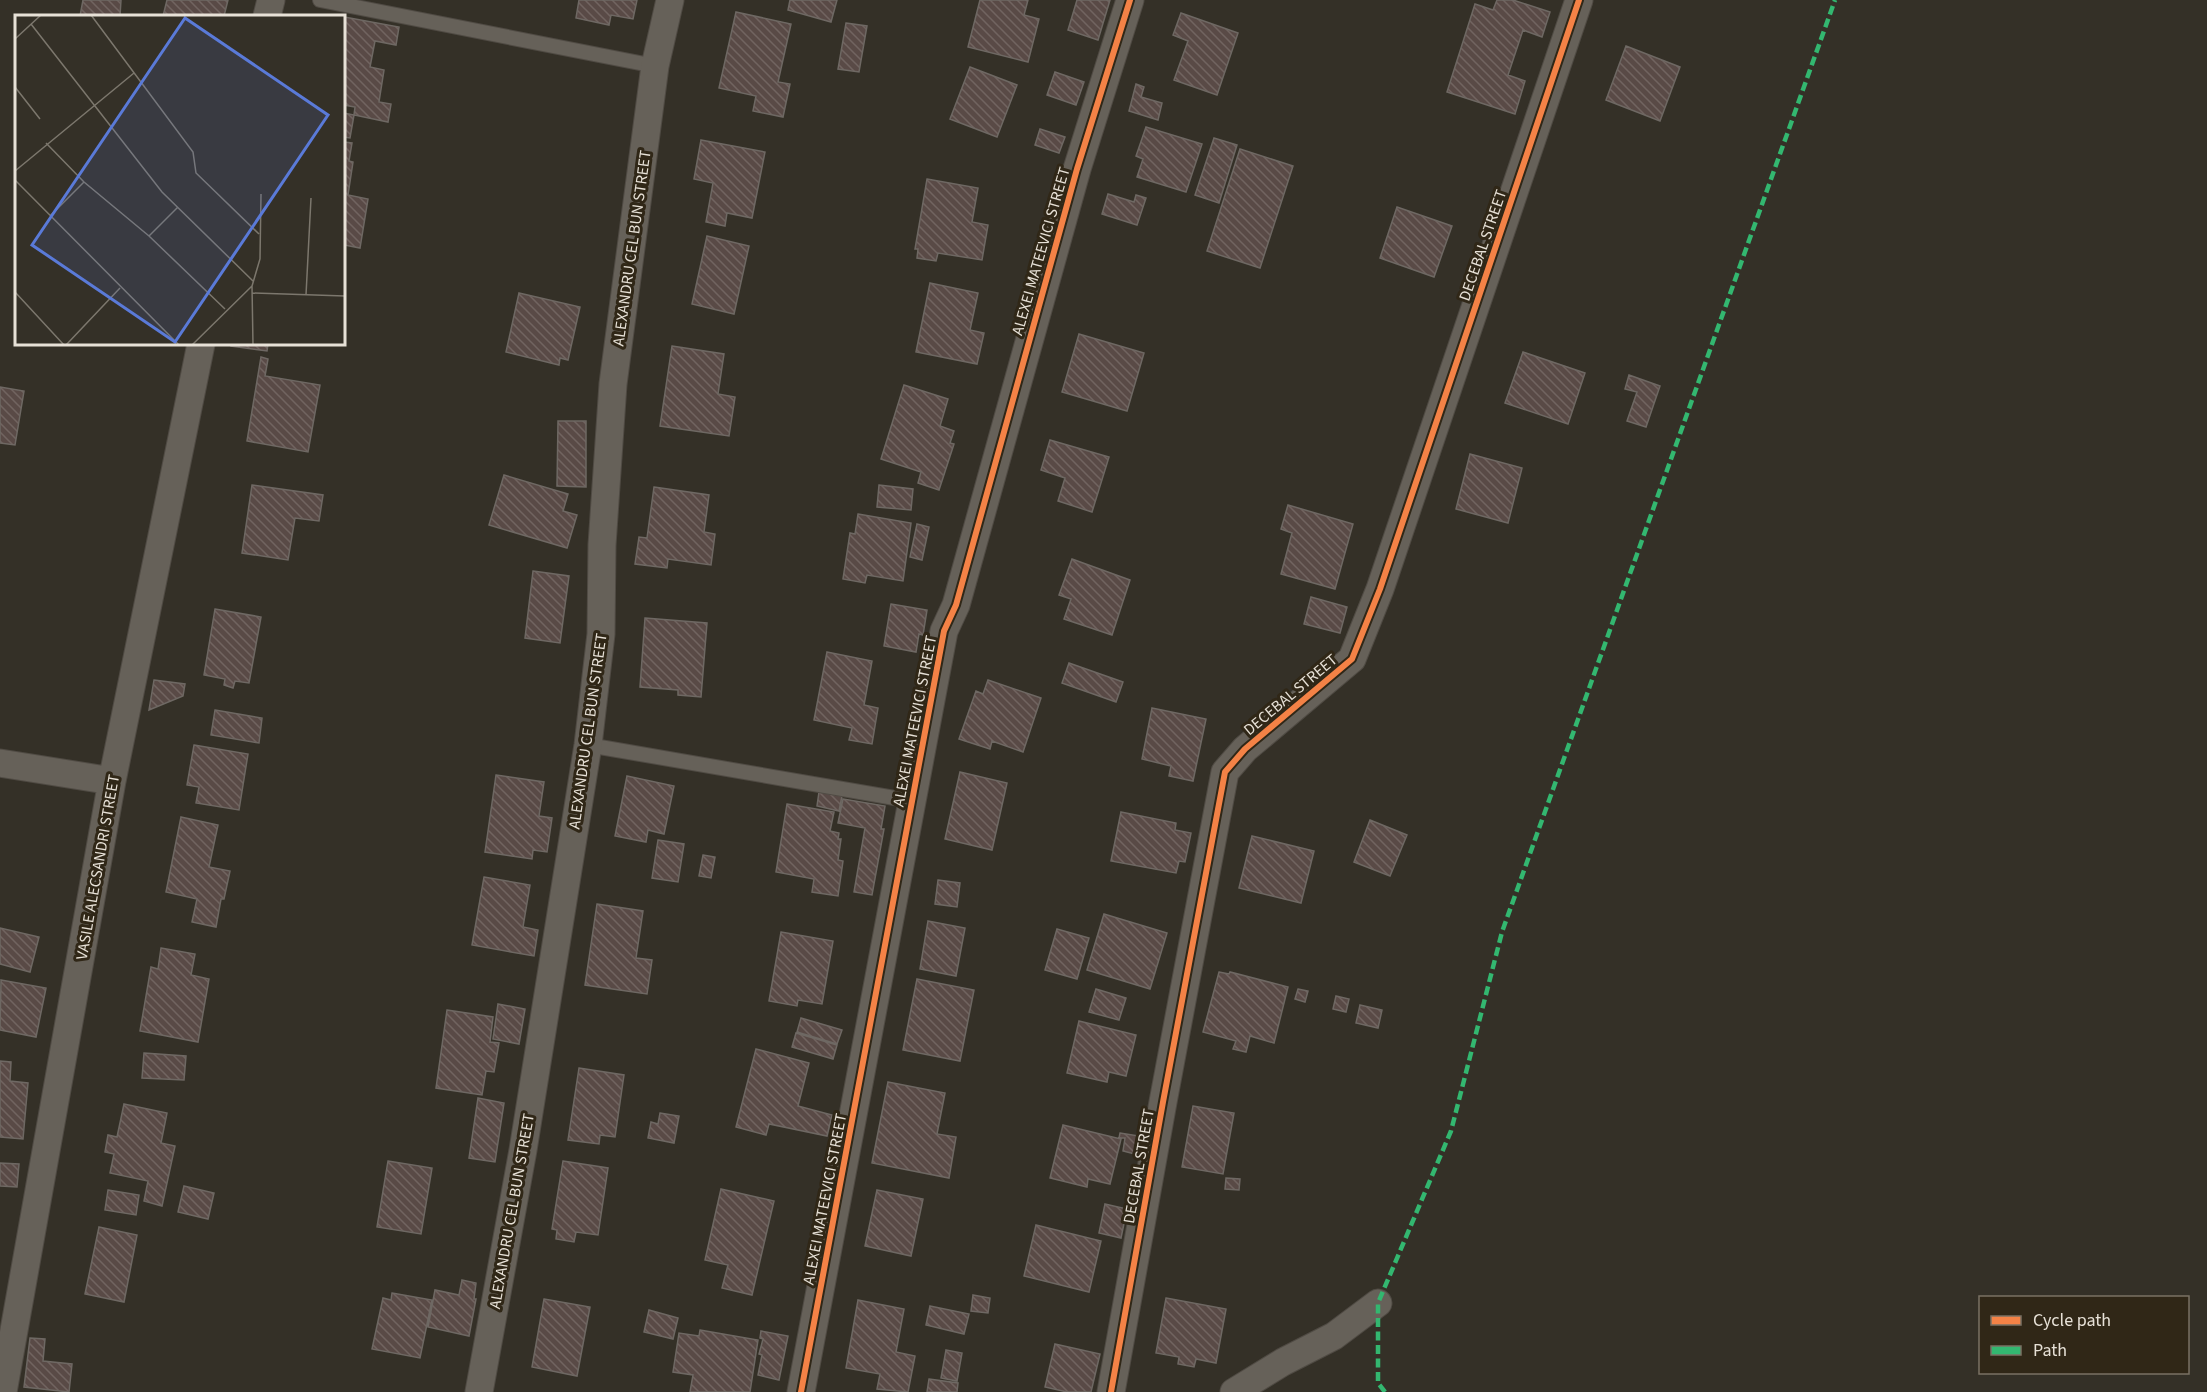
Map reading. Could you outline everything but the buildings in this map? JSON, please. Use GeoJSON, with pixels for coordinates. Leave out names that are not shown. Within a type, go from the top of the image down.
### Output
{"type":"FeatureCollection","features":[{"type":"Feature","properties":{"kind":"street"},"geometry":{"type":"LineString","coordinates":[[267,15],[271,0]]}},
{"type":"Feature","properties":{"kind":"street","name":"ALEXANDRU CEL BUN STREET"},"geometry":{"type":"LineString","coordinates":[[479,1392],[525,1138],[588,745],[602,634],[602,545],[613,384],[656,66],[670,0]]}},
{"type":"Feature","properties":{"kind":"street","name":"ALEXEI MATEEVICI STREET"},"geometry":{"type":"LineString","coordinates":[[801,1392],[945,631],[956,605],[1077,168],[1130,0]]}},
{"type":"Feature","properties":{"kind":"street","name":"DECEBAL STREET"},"geometry":{"type":"LineString","coordinates":[[1111,1392],[1225,772],[1245,749],[1352,659],[1383,578],[1579,0]]}},
{"type":"Feature","properties":{"kind":"street","name":"VASILE ALECSANDRI STREET"},"geometry":{"type":"LineString","coordinates":[[3,1392],[112,781],[201,345]]}},
{"type":"Feature","properties":{"kind":"street"},"geometry":{"type":"LineString","coordinates":[[0,763],[112,781]]}},
{"type":"Feature","properties":{"kind":"street"},"geometry":{"type":"LineString","coordinates":[[1234,1392],[1283,1362],[1334,1336],[1378,1303]]}},
{"type":"Feature","properties":{"kind":"lane"},"geometry":{"type":"LineString","coordinates":[[320,0],[656,66]]}},
{"type":"Feature","properties":{"kind":"lane"},"geometry":{"type":"LineString","coordinates":[[588,745],[912,801]]}},
{"type":"Feature","properties":{"kind":"marked path"},"geometry":{"type":"LineString","coordinates":[[1385,1392],[1378,1383],[1378,1303],[1451,1131],[1502,932],[1835,0]]}},
{"type":"Feature","properties":{"kind":"cycle path"},"geometry":{"type":"LineString","coordinates":[[801,1392],[944,631],[956,605],[1077,169],[1130,0]]}},
{"type":"Feature","properties":{"kind":"cycle path"},"geometry":{"type":"LineString","coordinates":[[1111,1392],[1225,772],[1245,749],[1352,659],[1380,589],[1579,0]]}}]}
